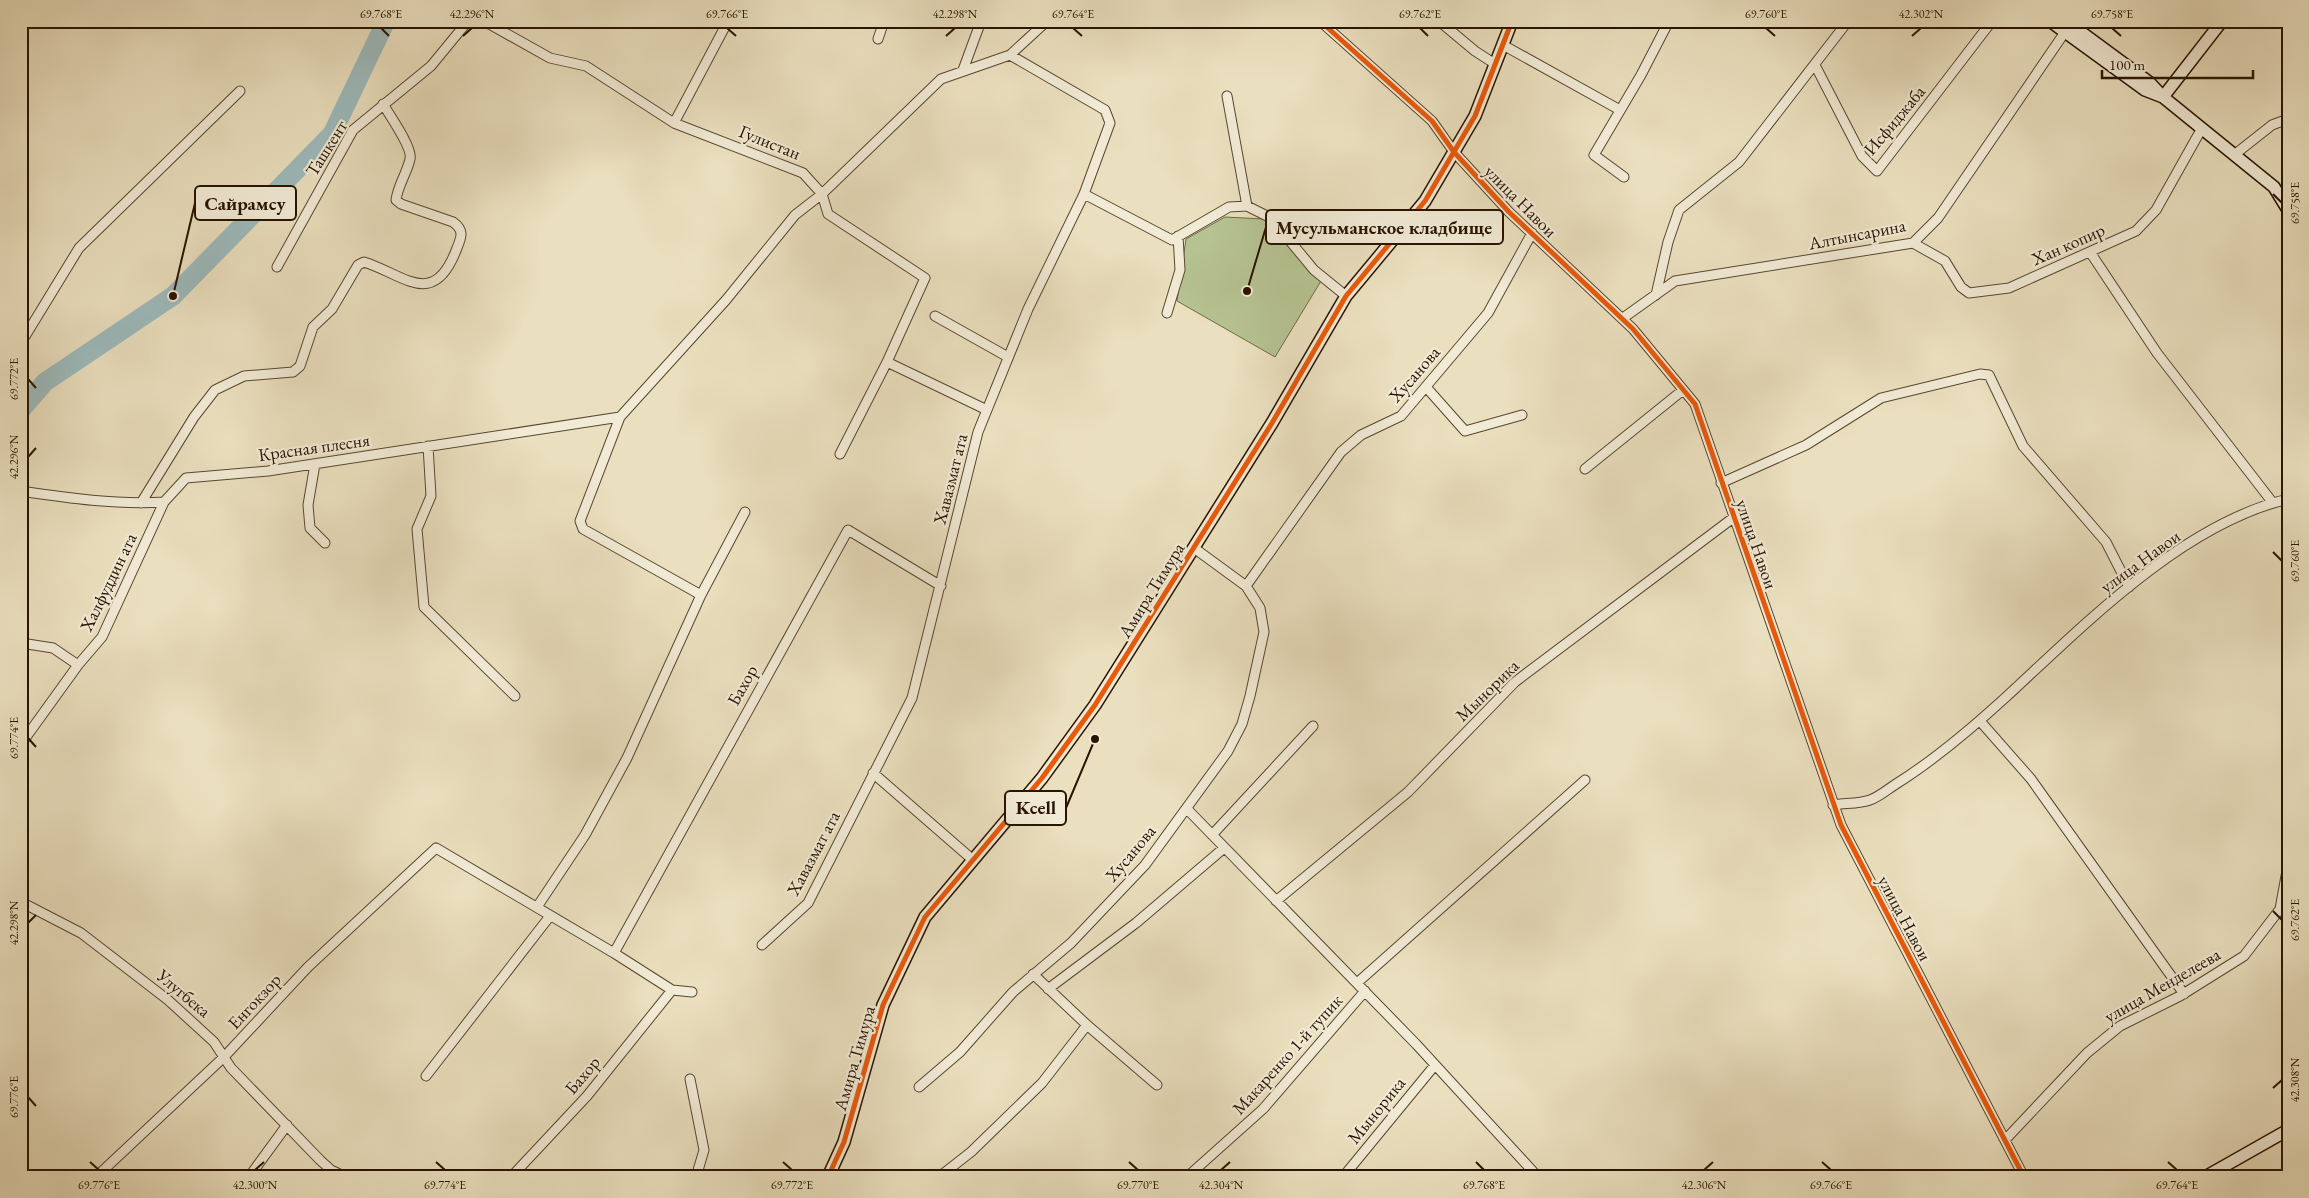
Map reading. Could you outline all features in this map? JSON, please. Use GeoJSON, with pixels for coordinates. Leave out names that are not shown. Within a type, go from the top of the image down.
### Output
{"type":"FeatureCollection","features":[{"type":"Feature","properties":{"kind":"street","name":"Ташкент"},"geometry":{"type":"LineString","coordinates":[[277,266],[353,130],[431,66],[468,21]]}},
{"type":"Feature","properties":{"kind":"street","name":"Гулистан"},"geometry":{"type":"LineString","coordinates":[[484,21],[550,58],[586,66],[674,123],[803,172],[822,194],[828,214],[925,278],[887,362],[840,454]]}},
{"type":"Feature","properties":{"kind":"street"},"geometry":{"type":"LineString","coordinates":[[674,123],[728,21]]}},
{"type":"Feature","properties":{"kind":"street"},"geometry":{"type":"LineString","coordinates":[[878,39],[884,21]]}},
{"type":"Feature","properties":{"kind":"street"},"geometry":{"type":"LineString","coordinates":[[963,70],[981,21]]}},
{"type":"Feature","properties":{"kind":"street"},"geometry":{"type":"LineString","coordinates":[[701,595],[583,529],[580,521],[620,416],[726,300],[795,215],[822,194],[941,79],[1010,55],[1047,21]]}},
{"type":"Feature","properties":{"kind":"street","name":"улица Навои"},"geometry":{"type":"LineString","coordinates":[[1320,21],[1432,122],[1454,152],[1532,233],[1634,329],[1695,404],[1841,825],[2024,1177]]}},
{"type":"Feature","properties":{"kind":"street"},"geometry":{"type":"LineString","coordinates":[[1439,21],[1475,51],[1495,64]]}},
{"type":"Feature","properties":{"kind":"street","name":"Амира Тимура"},"geometry":{"type":"LineString","coordinates":[[828,1177],[844,1142],[883,1006],[926,918],[1042,778],[1095,705],[1272,423],[1346,296],[1425,201],[1475,116],[1512,21]]}},
{"type":"Feature","properties":{"kind":"street"},"geometry":{"type":"LineString","coordinates":[[1624,177],[1594,155],[1669,21]]}},
{"type":"Feature","properties":{"kind":"street"},"geometry":{"type":"LineString","coordinates":[[1656,295],[1668,242],[1679,210],[1739,162],[1848,21]]}},
{"type":"Feature","properties":{"kind":"street","name":"Исфиджаба"},"geometry":{"type":"LineString","coordinates":[[1815,65],[1862,156],[1877,171],[1992,21]]}},
{"type":"Feature","properties":{"kind":"street"},"geometry":{"type":"LineString","coordinates":[[2050,21],[2069,25],[2145,90],[2163,97],[2282,192],[2288,210]]}},
{"type":"Feature","properties":{"kind":"street"},"geometry":{"type":"LineString","coordinates":[[2163,97],[2222,21]]}},
{"type":"Feature","properties":{"kind":"street","name":"Алтынсарина"},"geometry":{"type":"LineString","coordinates":[[1622,318],[1675,281],[1913,243],[1938,218],[2069,25]]}},
{"type":"Feature","properties":{"kind":"street"},"geometry":{"type":"LineString","coordinates":[[1502,45],[1620,110]]}},
{"type":"Feature","properties":{"kind":"street","name":"Хавазмат ата"},"geometry":{"type":"LineString","coordinates":[[762,945],[808,902],[912,698],[978,432],[1028,309],[1084,194],[1110,123],[1105,110],[1010,55]]}},
{"type":"Feature","properties":{"kind":"street"},"geometry":{"type":"LineString","coordinates":[[21,342],[79,248],[240,91]]}},
{"type":"Feature","properties":{"kind":"street"},"geometry":{"type":"LineString","coordinates":[[1227,96],[1247,206]]}},
{"type":"Feature","properties":{"kind":"street"},"geometry":{"type":"LineString","coordinates":[[141,503],[194,417],[215,390],[244,376],[293,372],[300,366],[313,327],[332,309],[358,265],[364,262],[409,283],[429,283],[437,281],[444,275],[455,255],[462,235],[460,227],[453,222],[401,204],[396,200],[411,156],[409,146],[395,127],[383,104]]}},
{"type":"Feature","properties":{"kind":"street"},"geometry":{"type":"LineString","coordinates":[[2234,155],[2272,125],[2288,119]]}},
{"type":"Feature","properties":{"kind":"street","name":"Хан копир"},"geometry":{"type":"LineString","coordinates":[[1913,243],[1945,262],[1961,287],[1969,294],[2009,288],[2136,231],[2156,210],[2202,128]]}},
{"type":"Feature","properties":{"kind":"street"},"geometry":{"type":"LineString","coordinates":[[1084,194],[1172,240],[1228,207],[1247,206],[1271,218],[1314,270],[1346,296]]}},
{"type":"Feature","properties":{"kind":"street","name":"Хусанова"},"geometry":{"type":"LineString","coordinates":[[1246,586],[1341,452],[1361,435],[1401,416],[1488,313],[1532,233]]}},
{"type":"Feature","properties":{"kind":"street"},"geometry":{"type":"LineString","coordinates":[[1167,313],[1180,270],[1178,236]]}},
{"type":"Feature","properties":{"kind":"street"},"geometry":{"type":"LineString","coordinates":[[2090,252],[2157,353],[2273,503]]}},
{"type":"Feature","properties":{"kind":"street"},"geometry":{"type":"LineString","coordinates":[[935,316],[1008,358]]}},
{"type":"Feature","properties":{"kind":"street"},"geometry":{"type":"LineString","coordinates":[[887,362],[987,410]]}},
{"type":"Feature","properties":{"kind":"street"},"geometry":{"type":"LineString","coordinates":[[1722,483],[1806,445],[1881,398],[1980,374],[1989,375],[2023,446],[2106,542],[2128,587]]}},
{"type":"Feature","properties":{"kind":"street"},"geometry":{"type":"LineString","coordinates":[[1426,387],[1465,431],[1522,415]]}},
{"type":"Feature","properties":{"kind":"street"},"geometry":{"type":"LineString","coordinates":[[1585,469],[1683,390]]}},
{"type":"Feature","properties":{"kind":"street","name":"Красная плесня"},"geometry":{"type":"LineString","coordinates":[[164,502],[186,478],[268,471],[620,416]]}},
{"type":"Feature","properties":{"kind":"street"},"geometry":{"type":"LineString","coordinates":[[428,446],[431,496],[417,529],[424,607],[516,696]]}},
{"type":"Feature","properties":{"kind":"street"},"geometry":{"type":"LineString","coordinates":[[315,464],[308,505],[310,528],[325,543]]}},
{"type":"Feature","properties":{"kind":"street"},"geometry":{"type":"LineString","coordinates":[[21,491],[72,499],[141,503],[164,502]]}},
{"type":"Feature","properties":{"kind":"street","name":"улица Навои"},"geometry":{"type":"LineString","coordinates":[[1833,805],[1871,800],[1922,768],[1980,721],[2128,587],[2180,549],[2229,522],[2273,503],[2288,499]]}},
{"type":"Feature","properties":{"kind":"street","name":"Халфуддин ата"},"geometry":{"type":"LineString","coordinates":[[21,744],[78,666],[102,637],[164,502]]}},
{"type":"Feature","properties":{"kind":"street"},"geometry":{"type":"LineString","coordinates":[[692,992],[672,990],[536,907],[584,835],[626,758],[701,595],[745,512]]}},
{"type":"Feature","properties":{"kind":"street","name":"Мынорика"},"geometry":{"type":"LineString","coordinates":[[1276,901],[1408,792],[1515,682],[1733,518]]}},
{"type":"Feature","properties":{"kind":"street","name":"Бахор"},"geometry":{"type":"LineString","coordinates":[[614,953],[848,530],[941,586]]}},
{"type":"Feature","properties":{"kind":"street","name":"Хусанова"},"geometry":{"type":"LineString","coordinates":[[919,1087],[960,1052],[1013,992],[1071,943],[1145,865],[1228,751],[1242,724],[1264,632],[1260,608],[1246,586],[1194,548]]}},
{"type":"Feature","properties":{"kind":"street"},"geometry":{"type":"LineString","coordinates":[[21,643],[53,648],[78,666]]}},
{"type":"Feature","properties":{"kind":"street"},"geometry":{"type":"LineString","coordinates":[[1980,721],[2031,780],[2184,994]]}},
{"type":"Feature","properties":{"kind":"street"},"geometry":{"type":"LineString","coordinates":[[1212,835],[1313,726]]}},
{"type":"Feature","properties":{"kind":"street"},"geometry":{"type":"LineString","coordinates":[[873,773],[973,860]]}},
{"type":"Feature","properties":{"kind":"street"},"geometry":{"type":"LineString","coordinates":[[1357,983],[1585,780]]}},
{"type":"Feature","properties":{"kind":"street"},"geometry":{"type":"LineString","coordinates":[[1187,809],[1357,983],[1538,1177]]}},
{"type":"Feature","properties":{"kind":"street","name":"Енгокзор"},"geometry":{"type":"LineString","coordinates":[[96,1177],[224,1057],[308,967],[436,848],[536,907]]}},
{"type":"Feature","properties":{"kind":"street"},"geometry":{"type":"LineString","coordinates":[[1048,989],[1136,923],[1224,848]]}},
{"type":"Feature","properties":{"kind":"street","name":"улица Менделеева"},"geometry":{"type":"LineString","coordinates":[[2005,1140],[2087,1053],[2120,1026],[2184,994],[2244,956],[2280,909],[2288,865]]}},
{"type":"Feature","properties":{"kind":"street","name":"Улугбека"},"geometry":{"type":"LineString","coordinates":[[21,902],[65,923],[168,1000],[201,1028],[214,1042],[231,1068],[332,1170],[346,1177]]}},
{"type":"Feature","properties":{"kind":"street"},"geometry":{"type":"LineString","coordinates":[[426,1076],[550,916]]}},
{"type":"Feature","properties":{"kind":"street"},"geometry":{"type":"LineString","coordinates":[[1033,974],[1087,1025],[1157,1085]]}},
{"type":"Feature","properties":{"kind":"street","name":"Бахор"},"geometry":{"type":"LineString","coordinates":[[513,1175],[587,1096],[672,990]]}},
{"type":"Feature","properties":{"kind":"street","name":"Макаренко 1-й тупик"},"geometry":{"type":"LineString","coordinates":[[1187,1177],[1263,1109],[1365,992]]}},
{"type":"Feature","properties":{"kind":"street"},"geometry":{"type":"LineString","coordinates":[[939,1177],[971,1152],[1042,1083],[1087,1025]]}},
{"type":"Feature","properties":{"kind":"street","name":"Мынорика"},"geometry":{"type":"LineString","coordinates":[[1343,1177],[1435,1065]]}},
{"type":"Feature","properties":{"kind":"street"},"geometry":{"type":"LineString","coordinates":[[690,1079],[704,1150],[696,1177]]}},
{"type":"Feature","properties":{"kind":"street"},"geometry":{"type":"LineString","coordinates":[[249,1177],[287,1125]]}},
{"type":"Feature","properties":{"kind":"street"},"geometry":{"type":"LineString","coordinates":[[2205,1177],[2288,1130]]}},
{"type":"Feature","properties":{"kind":"green space"},"geometry":{"type":"Polygon","coordinates":[[[1225,217],[1264,219],[1321,281],[1275,357],[1177,301],[1186,239],[1225,217]]]}},
{"type":"Feature","properties":{"kind":"waterway"},"geometry":{"type":"LineString","coordinates":[[21,410],[45,382],[173,296],[332,134],[386,21]]}},
{"type":"Feature","properties":{"kind":"cycle path"},"geometry":{"type":"LineString","coordinates":[[1320,21],[1432,121],[1454,152],[1509,212],[1633,329],[1695,404],[1841,825],[2024,1177]]}},
{"type":"Feature","properties":{"kind":"cycle path"},"geometry":{"type":"LineString","coordinates":[[828,1177],[844,1142],[883,1005],[925,917],[1042,778],[1095,705],[1272,423],[1346,296],[1425,201],[1475,116],[1512,21]]}},
{"type":"Feature","properties":{"kind":"place","name":"Мусульманское кладбище"},"geometry":{"type":"Point","coordinates":[1247,291]}},
{"type":"Feature","properties":{"kind":"place","name":"Сайрамсу"},"geometry":{"type":"Point","coordinates":[173,296]}},
{"type":"Feature","properties":{"kind":"place","name":"Kcell"},"geometry":{"type":"Point","coordinates":[1095,739]}}]}
